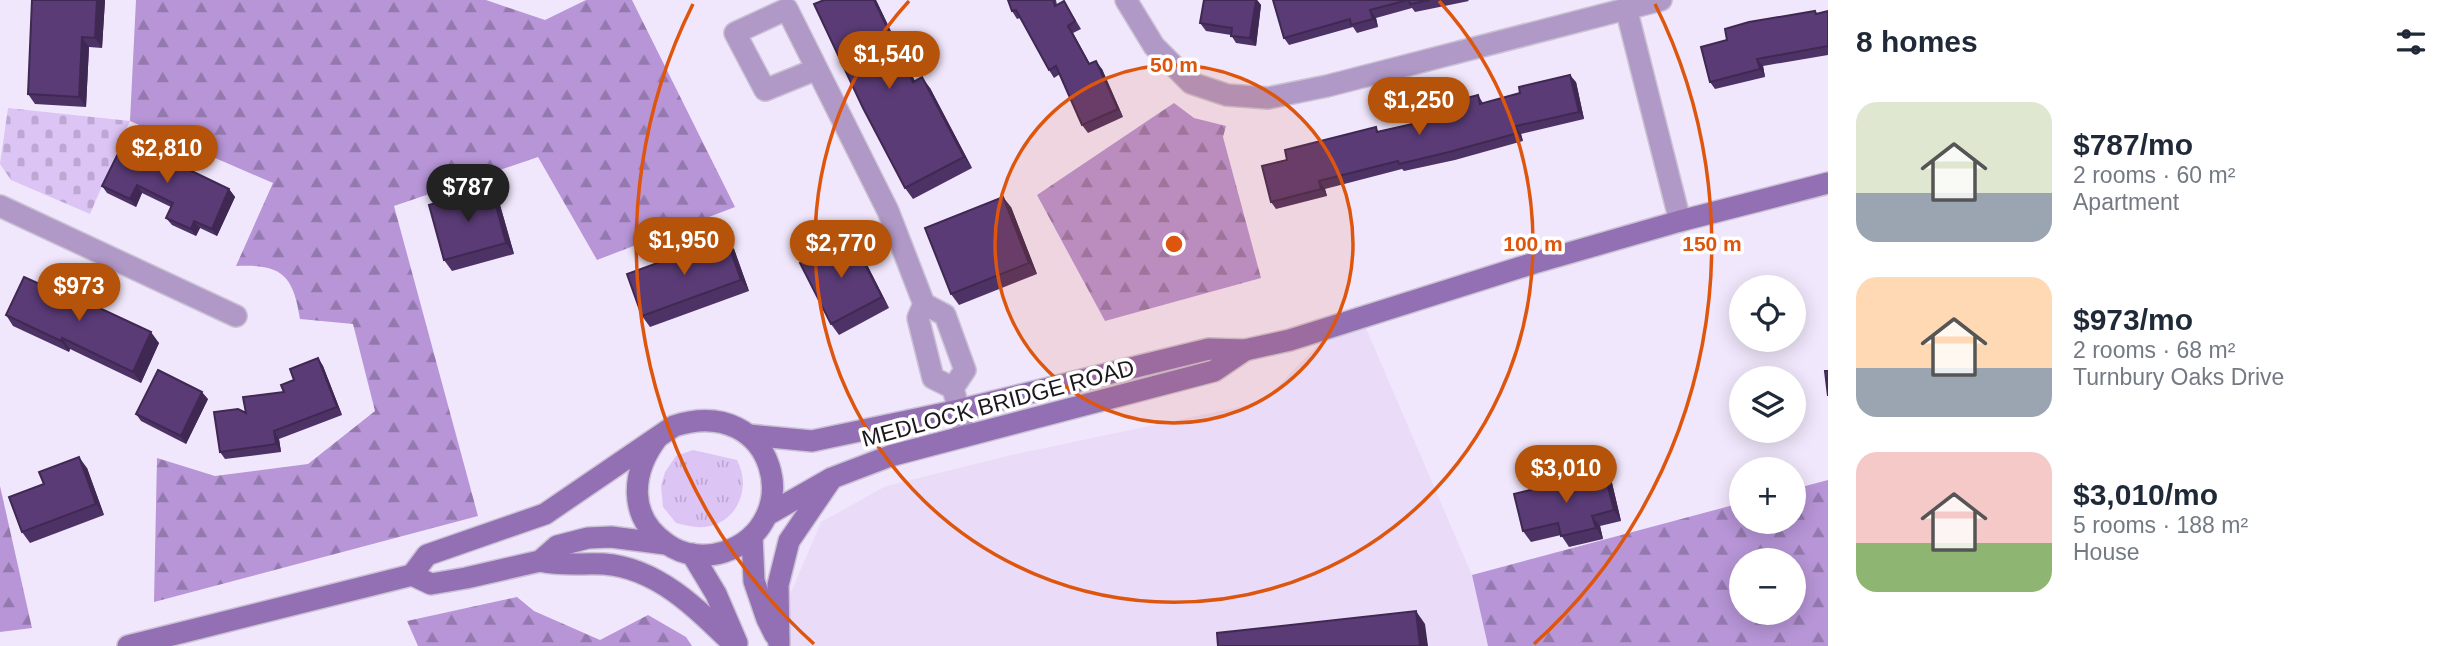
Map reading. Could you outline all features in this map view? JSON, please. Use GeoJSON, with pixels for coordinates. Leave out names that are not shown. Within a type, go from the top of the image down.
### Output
{"type":"FeatureCollection","features":[{"type":"Feature","properties":{"kind":"main road","name":"MEDLOCK BRIDGE ROAD"},"geometry":{"type":"LineString","coordinates":[[749,435],[812,441],[959,410],[1209,349],[1245,350],[1290,340],[1534,263],[1680,221],[1828,183]]}},
{"type":"Feature","properties":{"kind":"main road","name":"MEDLOCK BRIDGE ROAD"},"geometry":{"type":"LineString","coordinates":[[767,514],[832,478],[890,456],[1214,371],[1245,350]]}},
{"type":"Feature","properties":{"kind":"main road","name":"MEDLOCK BRIDGE ROAD"},"geometry":{"type":"LineString","coordinates":[[128,646],[412,575],[427,555],[545,514],[674,426],[693,420],[713,419],[732,425],[749,435],[765,456],[772,481],[772,498],[767,514],[752,536],[734,549],[713,555],[692,554],[678,551],[666,544],[651,530],[641,512],[636,492],[638,472],[645,453],[658,437]]}},
{"type":"Feature","properties":{"kind":"main road"},"geometry":{"type":"LineString","coordinates":[[780,645],[778,585],[789,541],[832,478]]}},
{"type":"Feature","properties":{"kind":"main road"},"geometry":{"type":"LineString","coordinates":[[752,536],[754,582],[766,620],[780,645]]}},
{"type":"Feature","properties":{"kind":"main road","name":"MEDLOCK BRIDGE ROAD"},"geometry":{"type":"LineString","coordinates":[[412,575],[431,584],[540,561],[557,546],[588,538],[611,537],[666,544]]}},
{"type":"Feature","properties":{"kind":"main road"},"geometry":{"type":"LineString","coordinates":[[692,554],[716,594],[737,646]]}},
{"type":"Feature","properties":{"kind":"main road"},"geometry":{"type":"LineString","coordinates":[[540,561],[556,565],[606,564],[632,570],[673,591],[699,610],[737,646]]}},
{"type":"Feature","properties":{"kind":"street"},"geometry":{"type":"LineString","coordinates":[[1126,0],[1153,46],[1191,83],[1227,95],[1268,98],[1327,86],[1661,0]]}},
{"type":"Feature","properties":{"kind":"street"},"geometry":{"type":"LineString","coordinates":[[817,69],[765,90],[735,33],[777,6],[787,9],[817,69],[888,211],[924,304],[945,315],[965,370],[953,388]]}},
{"type":"Feature","properties":{"kind":"street"},"geometry":{"type":"LineString","coordinates":[[1626,8],[1680,221]]}},
{"type":"Feature","properties":{"kind":"street"},"geometry":{"type":"LineString","coordinates":[[0,206],[236,316]]}},
{"type":"Feature","properties":{"kind":"street"},"geometry":{"type":"LineString","coordinates":[[924,304],[918,318],[933,378],[953,388],[965,435]]}},
{"type":"Feature","properties":{"kind":"shaded area"},"geometry":{"type":"Polygon","coordinates":[[[1356,305],[1472,575],[1488,646],[768,646],[821,522],[886,486],[1011,455],[1263,402],[1356,305]]]}},
{"type":"Feature","properties":{"kind":"green space"},"geometry":{"type":"Polygon","coordinates":[[[136,0],[486,0],[545,20],[586,0],[632,0],[735,207],[597,260],[538,157],[394,206],[478,516],[154,602],[157,458],[215,476],[308,464],[375,411],[353,324],[300,319],[293,291],[282,275],[264,267],[236,266],[273,183],[130,121],[136,0]]]}},
{"type":"Feature","properties":{"kind":"green space"},"geometry":{"type":"Polygon","coordinates":[[[1174,103],[1194,118],[1226,126],[1223,137],[1261,278],[1105,321],[1037,195],[1174,103]]]}},
{"type":"Feature","properties":{"kind":"green space"},"geometry":{"type":"Polygon","coordinates":[[[8,108],[130,121],[90,214],[11,180],[0,164],[8,108]]]}},
{"type":"Feature","properties":{"kind":"green space"},"geometry":{"type":"Polygon","coordinates":[[[693,450],[737,460],[743,482],[742,493],[733,512],[716,524],[704,527],[676,523],[663,507],[661,486],[665,472],[676,456],[693,450]]]}},
{"type":"Feature","properties":{"kind":"green space"},"geometry":{"type":"Polygon","coordinates":[[[1828,480],[1828,646],[1488,646],[1472,575],[1729,506],[1729,534],[1806,534],[1806,486],[1828,480]]]}},
{"type":"Feature","properties":{"kind":"green space"},"geometry":{"type":"Polygon","coordinates":[[[0,486],[32,628],[0,632],[0,486]]]}},
{"type":"Feature","properties":{"kind":"green space"},"geometry":{"type":"Polygon","coordinates":[[[517,597],[534,611],[600,640],[648,615],[686,637],[692,646],[418,646],[407,621],[517,597]]]}},
{"type":"Feature","properties":{"kind":"building"},"geometry":{"type":"Polygon","coordinates":[[[32,0],[97,0],[95,38],[82,37],[79,97],[28,94],[32,0]]]}},
{"type":"Feature","properties":{"kind":"building"},"geometry":{"type":"Polygon","coordinates":[[[824,0],[874,0],[913,82],[922,77],[964,157],[905,188],[863,108],[814,4],[824,0]]]}},
{"type":"Feature","properties":{"kind":"building"},"geometry":{"type":"Polygon","coordinates":[[[1008,0],[1053,0],[1055,6],[1064,1],[1075,21],[1068,26],[1089,64],[1096,61],[1118,109],[1082,125],[1056,66],[1049,70],[1016,10],[1012,11],[1008,0]]]}},
{"type":"Feature","properties":{"kind":"building"},"geometry":{"type":"Polygon","coordinates":[[[1204,0],[1256,0],[1250,38],[1231,36],[1232,28],[1200,23],[1204,0]]]}},
{"type":"Feature","properties":{"kind":"building"},"geometry":{"type":"Polygon","coordinates":[[[1273,0],[1408,0],[1370,10],[1373,19],[1351,25],[1350,19],[1284,38],[1273,0]]]}},
{"type":"Feature","properties":{"kind":"building"},"geometry":{"type":"Polygon","coordinates":[[[1409,0],[1430,0],[1410,4],[1409,0]]]}},
{"type":"Feature","properties":{"kind":"building"},"geometry":{"type":"Polygon","coordinates":[[[1815,11],[1816,14],[1828,11],[1828,46],[1757,59],[1760,69],[1710,82],[1701,47],[1727,40],[1725,29],[1749,22],[1815,11]]]}},
{"type":"Feature","properties":{"kind":"building"},"geometry":{"type":"Polygon","coordinates":[[[1570,75],[1579,112],[1516,126],[1518,133],[1449,152],[1399,164],[1398,161],[1319,181],[1321,189],[1271,202],[1262,166],[1287,160],[1285,150],[1376,127],[1377,132],[1417,123],[1415,112],[1478,95],[1480,104],[1520,93],[1519,87],[1570,75]]]}},
{"type":"Feature","properties":{"kind":"building"},"geometry":{"type":"Polygon","coordinates":[[[125,139],[229,189],[212,229],[194,221],[191,229],[166,218],[173,203],[137,185],[130,199],[102,186],[125,139]]]}},
{"type":"Feature","properties":{"kind":"building"},"geometry":{"type":"Polygon","coordinates":[[[491,187],[506,243],[444,260],[429,205],[491,187]]]}},
{"type":"Feature","properties":{"kind":"building"},"geometry":{"type":"Polygon","coordinates":[[[1003,197],[1029,263],[951,294],[925,228],[1003,197]]]}},
{"type":"Feature","properties":{"kind":"building"},"geometry":{"type":"Polygon","coordinates":[[[850,236],[882,297],[831,324],[800,263],[850,236]]]}},
{"type":"Feature","properties":{"kind":"building"},"geometry":{"type":"Polygon","coordinates":[[[726,238],[741,280],[642,316],[627,274],[726,238]]]}},
{"type":"Feature","properties":{"kind":"building"},"geometry":{"type":"Polygon","coordinates":[[[24,277],[55,291],[58,284],[82,295],[80,299],[151,332],[133,372],[6,315],[24,277]]]}},
{"type":"Feature","properties":{"kind":"building"},"geometry":{"type":"Polygon","coordinates":[[[318,358],[337,407],[274,431],[276,444],[220,452],[214,412],[238,409],[246,413],[243,397],[284,392],[281,385],[294,380],[290,369],[318,358]]]}},
{"type":"Feature","properties":{"kind":"building"},"geometry":{"type":"Polygon","coordinates":[[[158,370],[202,392],[181,436],[136,414],[158,370]]]}},
{"type":"Feature","properties":{"kind":"building"},"geometry":{"type":"Polygon","coordinates":[[[1825,371],[1828,371],[1828,396],[1825,371]]]}},
{"type":"Feature","properties":{"kind":"building"},"geometry":{"type":"Polygon","coordinates":[[[79,457],[96,504],[22,532],[9,497],[44,484],[39,472],[79,457]]]}},
{"type":"Feature","properties":{"kind":"building"},"geometry":{"type":"Polygon","coordinates":[[[1604,472],[1614,510],[1592,516],[1596,528],[1561,536],[1558,523],[1523,531],[1514,494],[1604,472]]]}},
{"type":"Feature","properties":{"kind":"building"},"geometry":{"type":"Polygon","coordinates":[[[1416,611],[1420,646],[1218,646],[1217,633],[1416,611]]]}}]}
